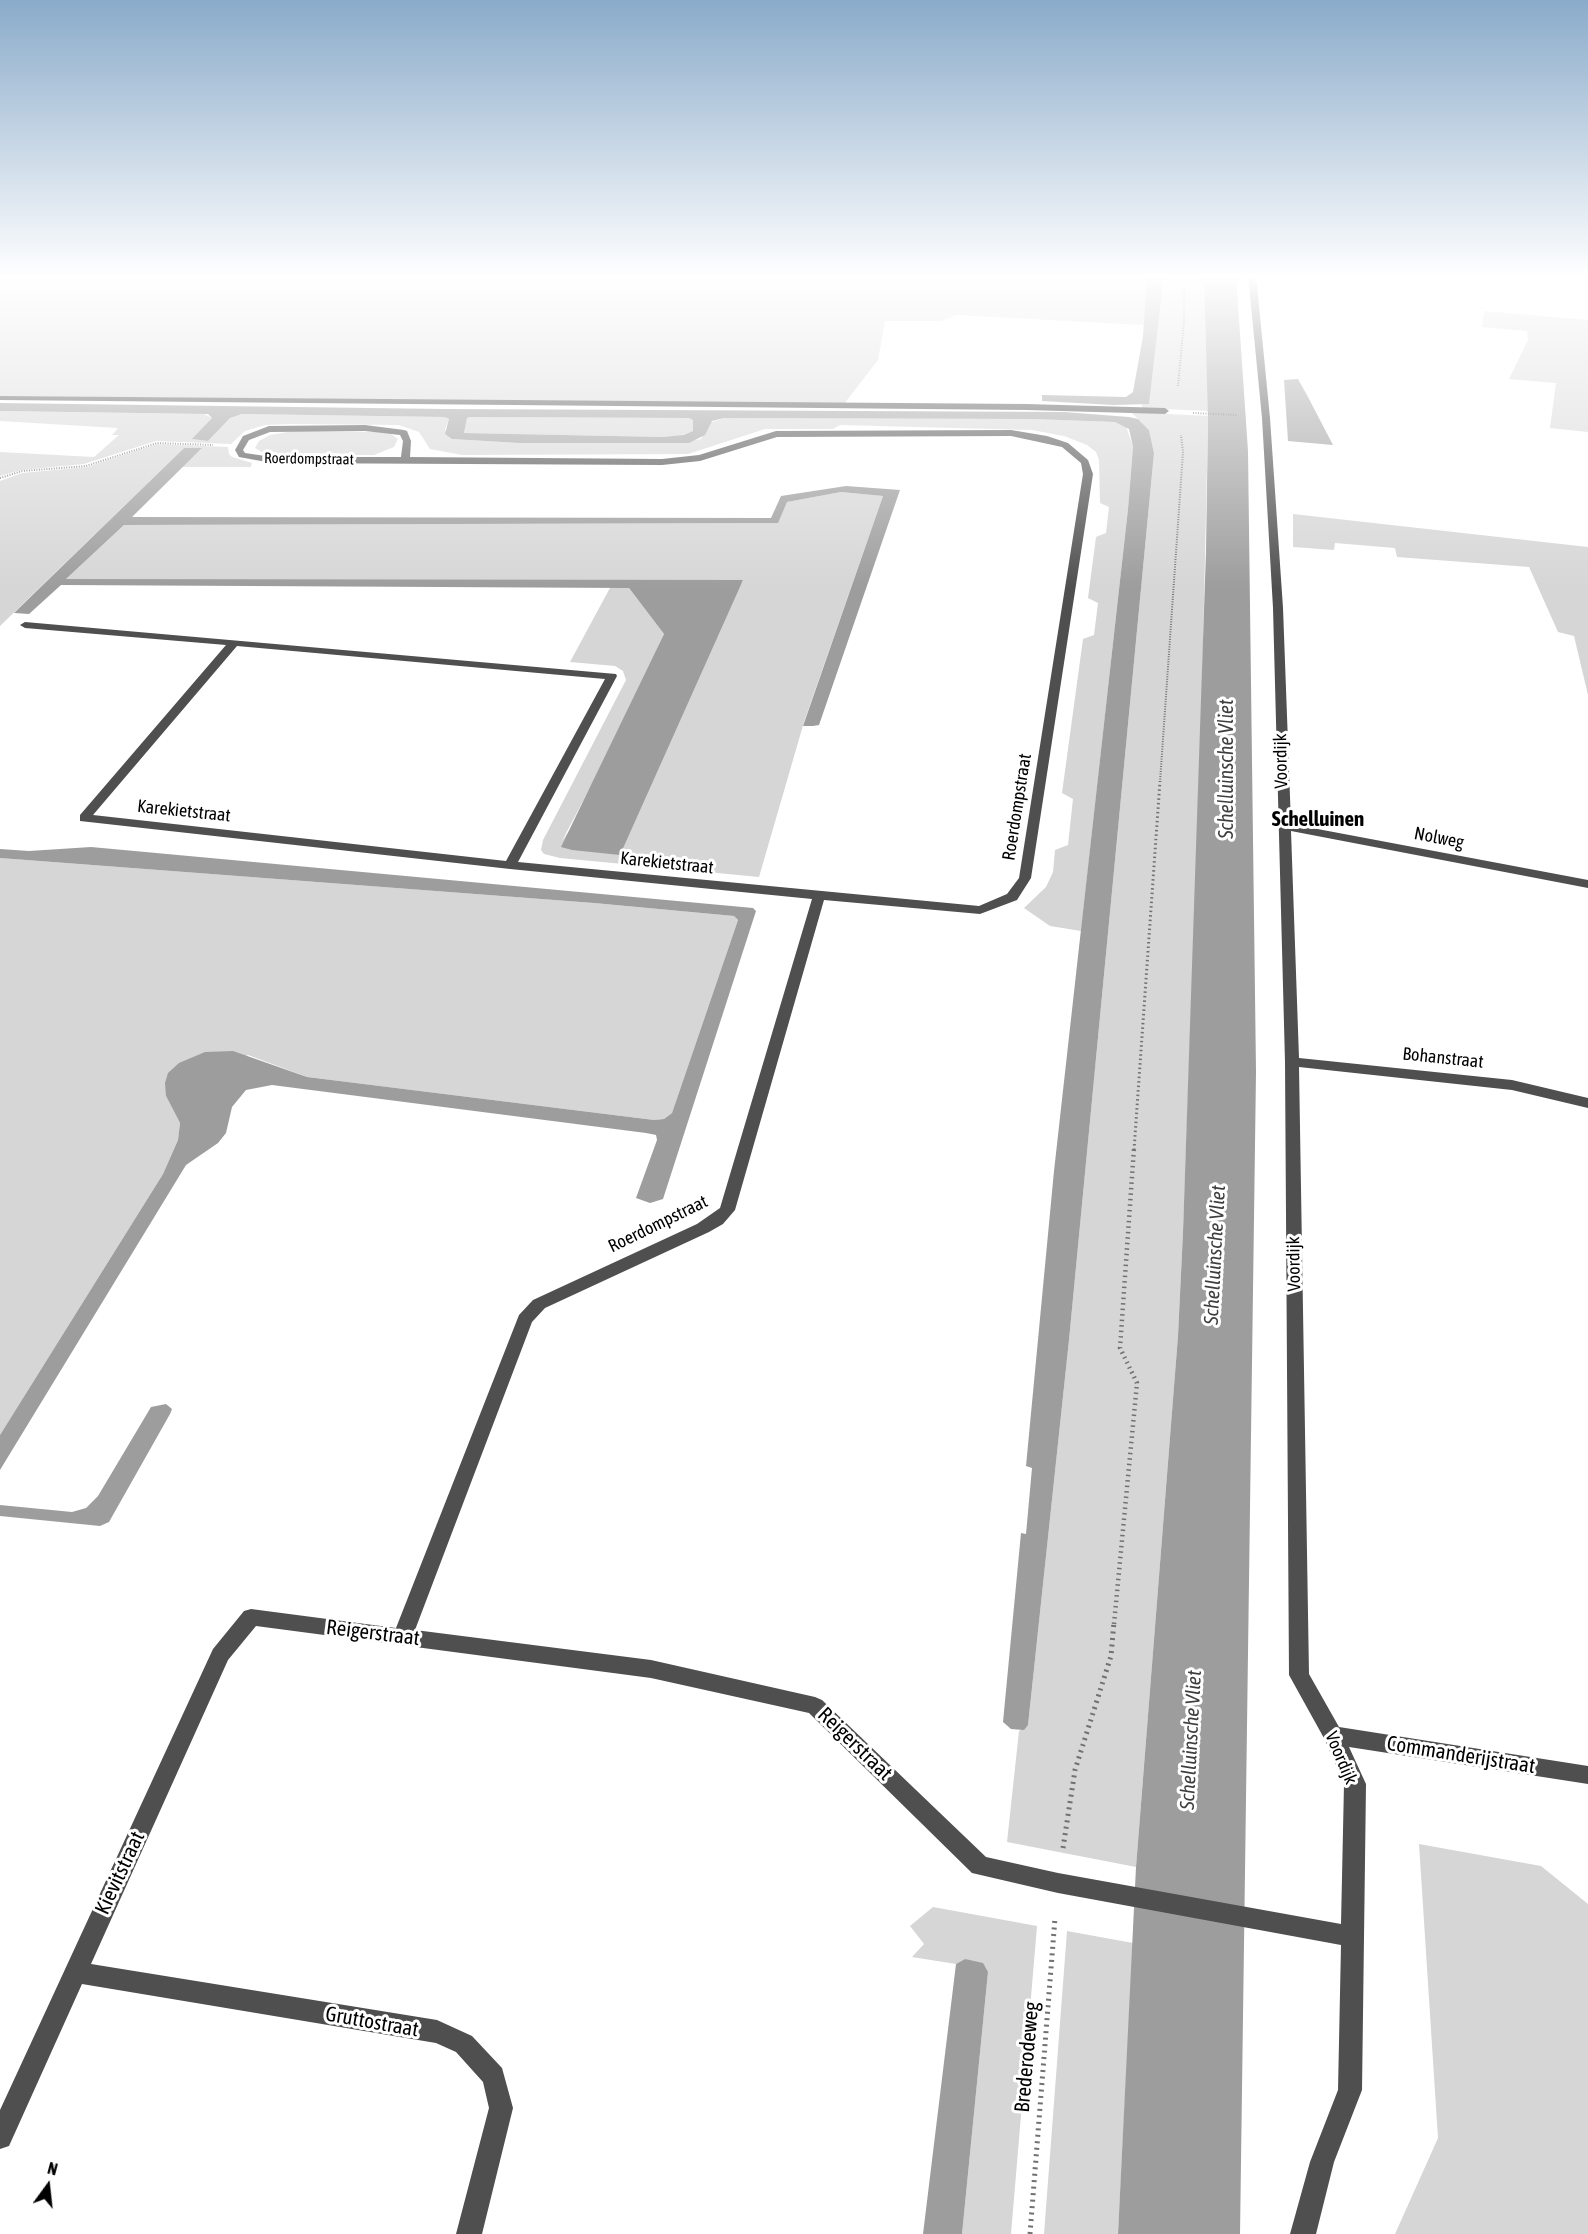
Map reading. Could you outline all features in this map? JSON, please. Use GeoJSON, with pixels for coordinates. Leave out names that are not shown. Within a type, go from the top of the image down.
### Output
{"type":"FeatureCollection","features":[{"type":"Feature","properties":{"kind":"street","name":"Voordijk"},"geometry":{"type":"LineString","coordinates":[[1262,379],[1278,609],[1292,1062],[1299,1675],[1333,1736],[1355,1784],[1350,2090],[1323,2162],[1303,2234]]}},
{"type":"Feature","properties":{"kind":"street"},"geometry":{"type":"LineString","coordinates":[[0,398],[1016,407],[1165,411]]}},
{"type":"Feature","properties":{"kind":"street","name":"Roerdompstraat"},"geometry":{"type":"LineString","coordinates":[[402,1637],[525,1319],[539,1304],[703,1228],[717,1220],[727,1210],[819,896],[980,910],[1012,897],[1025,878],[1088,474],[1085,462],[1074,451],[1047,439],[1011,433],[801,433],[763,436],[685,461],[405,460],[263,459],[242,455],[238,450],[246,438],[269,429],[378,428],[404,433],[407,441],[405,460]]}},
{"type":"Feature","properties":{"kind":"street"},"geometry":{"type":"LineString","coordinates":[[25,625],[612,676],[510,865]]}},
{"type":"Feature","properties":{"kind":"street","name":"Karekietstraat"},"geometry":{"type":"LineString","coordinates":[[234,643],[84,818],[819,896]]}},
{"type":"Feature","properties":{"kind":"street","name":"Nolweg"},"geometry":{"type":"LineString","coordinates":[[1283,826],[1588,884]]}},
{"type":"Feature","properties":{"kind":"street","name":"Bohanstraat"},"geometry":{"type":"LineString","coordinates":[[1292,1062],[1512,1084],[1588,1103]]}},
{"type":"Feature","properties":{"kind":"street","name":"Reigerstraat"},"geometry":{"type":"LineString","coordinates":[[251,1617],[651,1669],[815,1706],[980,1866],[1058,1883],[1354,1937]]}},
{"type":"Feature","properties":{"kind":"street","name":"Kievitstraat"},"geometry":{"type":"LineString","coordinates":[[0,2137],[220,1654],[251,1617]]}},
{"type":"Feature","properties":{"kind":"street","name":"Commanderijstraat"},"geometry":{"type":"LineString","coordinates":[[1333,1736],[1588,1775]]}},
{"type":"Feature","properties":{"kind":"street","name":"Gruttostraat"},"geometry":{"type":"LineString","coordinates":[[75,1972],[437,2032],[464,2044],[494,2076],[501,2108],[469,2234]]}},
{"type":"Feature","properties":{"kind":"path"},"geometry":{"type":"LineString","coordinates":[[1165,411],[1177,402],[1179,379]]}},
{"type":"Feature","properties":{"kind":"path","name":"Brederodeweg"},"geometry":{"type":"LineString","coordinates":[[1030,2234],[1058,1883],[1075,1770],[1111,1656],[1137,1383],[1120,1348],[1183,452],[1181,431],[1165,416],[1165,411]]}},
{"type":"Feature","properties":{"kind":"path"},"geometry":{"type":"LineString","coordinates":[[1204,413],[1238,415]]}},
{"type":"Feature","properties":{"kind":"path"},"geometry":{"type":"LineString","coordinates":[[0,478],[22,471],[86,466],[157,443],[241,446]]}},
{"type":"Feature","properties":{"kind":"shaded area"},"geometry":{"type":"Polygon","coordinates":[[[0,379],[863,379],[844,404],[0,396],[0,379]]]}},
{"type":"Feature","properties":{"kind":"shaded area"},"geometry":{"type":"Polygon","coordinates":[[[1152,379],[1207,379],[1208,411],[1142,408],[1142,404],[1149,403],[1152,379]]]}},
{"type":"Feature","properties":{"kind":"shaded area"},"geometry":{"type":"Polygon","coordinates":[[[1512,379],[1588,379],[1588,432],[1550,428],[1556,383],[1512,379]]]}},
{"type":"Feature","properties":{"kind":"shaded area"},"geometry":{"type":"Polygon","coordinates":[[[0,411],[204,414],[212,418],[193,439],[208,441],[230,418],[242,414],[444,417],[449,419],[445,430],[452,439],[519,443],[681,443],[701,439],[709,423],[724,418],[1033,419],[1115,422],[1126,426],[1133,447],[1128,509],[1081,931],[1050,926],[1024,908],[1046,887],[1053,872],[1055,850],[1068,845],[1073,799],[1062,793],[1083,639],[1094,635],[1098,603],[1088,598],[1096,537],[1106,533],[1109,507],[1100,503],[1099,460],[1096,452],[1087,445],[1064,436],[1032,430],[840,425],[833,429],[765,429],[688,454],[462,455],[430,449],[419,432],[399,425],[290,424],[265,425],[245,431],[231,444],[156,441],[84,464],[21,470],[0,476],[0,452],[94,457],[119,435],[112,435],[118,428],[0,421],[0,411]]]}},
{"type":"Feature","properties":{"kind":"shaded area"},"geometry":{"type":"Polygon","coordinates":[[[1131,412],[1208,416],[1201,737],[1178,1336],[1136,1867],[1007,1842],[1019,1731],[1028,1725],[1069,1340],[1154,453],[1149,430],[1131,412]]]}},
{"type":"Feature","properties":{"kind":"shaded area"},"geometry":{"type":"Polygon","coordinates":[[[467,418],[689,418],[693,420],[693,431],[678,436],[663,437],[464,433],[467,418]]]}},
{"type":"Feature","properties":{"kind":"shaded area"},"geometry":{"type":"Polygon","coordinates":[[[293,431],[377,432],[391,434],[398,439],[394,447],[374,455],[265,454],[255,448],[259,441],[270,435],[293,431]]]}},
{"type":"Feature","properties":{"kind":"shaded area"},"geometry":{"type":"Polygon","coordinates":[[[157,444],[228,447],[232,457],[252,463],[251,467],[182,467],[201,449],[184,448],[0,626],[0,481],[22,473],[87,467],[157,444]]]}},
{"type":"Feature","properties":{"kind":"shaded area"},"geometry":{"type":"Polygon","coordinates":[[[841,492],[883,496],[804,722],[759,877],[560,858],[544,854],[541,850],[543,840],[626,680],[623,671],[615,666],[570,662],[611,586],[629,588],[664,634],[562,841],[743,581],[65,580],[124,525],[777,523],[787,502],[841,492]]]}},
{"type":"Feature","properties":{"kind":"shaded area"},"geometry":{"type":"Polygon","coordinates":[[[1293,514],[1588,547],[1588,695],[1574,636],[1558,632],[1529,567],[1397,557],[1395,548],[1335,543],[1334,550],[1293,547],[1293,514]]]}},
{"type":"Feature","properties":{"kind":"shaded area"},"geometry":{"type":"Polygon","coordinates":[[[0,858],[594,903],[734,916],[738,920],[672,1113],[664,1119],[654,1120],[307,1077],[248,1055],[166,1096],[180,1123],[178,1140],[163,1174],[0,1435],[0,858]]]}},
{"type":"Feature","properties":{"kind":"shaded area"},"geometry":{"type":"Polygon","coordinates":[[[1419,1844],[1541,1866],[1588,1904],[1588,2234],[1395,2234],[1438,2138],[1419,1844]]]}},
{"type":"Feature","properties":{"kind":"shaded area"},"geometry":{"type":"Polygon","coordinates":[[[933,1907],[1037,1926],[1011,2234],[962,2234],[988,1972],[965,1959],[956,1964],[912,1957],[924,1944],[910,1926],[933,1907]]]}},
{"type":"Feature","properties":{"kind":"shaded area"},"geometry":{"type":"Polygon","coordinates":[[[1067,1931],[1133,1943],[1118,2234],[1044,2234],[1067,1931]]]}},
{"type":"Feature","properties":{"kind":"water"},"geometry":{"type":"Polygon","coordinates":[[[1135,379],[1152,379],[1149,404],[1113,405],[1042,401],[1042,395],[1126,397],[1133,392],[1135,379]]]}},
{"type":"Feature","properties":{"kind":"water","name":"Schelluinsche Vliet"},"geometry":{"type":"Polygon","coordinates":[[[1207,379],[1243,379],[1248,451],[1256,1072],[1240,2234],[1118,2234],[1136,1867],[1178,1336],[1206,551],[1207,379]]]}},
{"type":"Feature","properties":{"kind":"water"},"geometry":{"type":"Polygon","coordinates":[[[1298,379],[1333,445],[1288,441],[1284,380],[1298,379]]]}},
{"type":"Feature","properties":{"kind":"water"},"geometry":{"type":"Polygon","coordinates":[[[0,403],[444,409],[1064,412],[1129,417],[1138,419],[1149,430],[1154,453],[1069,1340],[1028,1725],[1024,1730],[1011,1729],[1003,1722],[1021,1533],[1026,1534],[1032,1468],[1026,1466],[1054,1171],[1128,509],[1133,447],[1129,429],[1115,422],[1033,419],[724,418],[712,421],[705,435],[689,443],[519,443],[452,439],[445,434],[449,419],[444,417],[242,414],[230,418],[208,441],[192,439],[212,418],[208,414],[0,411],[0,403]],[[470,417],[467,418],[464,433],[663,437],[683,435],[693,431],[693,420],[689,418],[470,417]]]}},
{"type":"Feature","properties":{"kind":"water"},"geometry":{"type":"Polygon","coordinates":[[[184,448],[202,448],[132,517],[771,518],[781,496],[846,486],[900,490],[819,725],[813,726],[803,726],[883,496],[841,492],[787,502],[778,523],[124,525],[66,579],[743,580],[620,855],[561,847],[664,634],[629,588],[61,585],[29,614],[14,613],[184,448]]]}},
{"type":"Feature","properties":{"kind":"water"},"geometry":{"type":"Polygon","coordinates":[[[91,847],[753,908],[756,911],[663,1199],[650,1203],[636,1198],[657,1140],[656,1135],[272,1085],[246,1090],[232,1107],[226,1133],[218,1143],[186,1165],[0,1470],[0,1435],[163,1174],[178,1140],[180,1123],[166,1096],[165,1083],[168,1073],[179,1063],[205,1052],[233,1051],[307,1077],[654,1120],[664,1119],[672,1113],[738,920],[734,916],[594,903],[0,858],[0,849],[29,851],[91,847]]]}},
{"type":"Feature","properties":{"kind":"water"},"geometry":{"type":"Polygon","coordinates":[[[166,1404],[172,1409],[170,1414],[109,1522],[100,1526],[0,1516],[0,1505],[72,1512],[86,1508],[98,1496],[151,1407],[166,1404]]]}},
{"type":"Feature","properties":{"kind":"water"},"geometry":{"type":"Polygon","coordinates":[[[965,1959],[983,1963],[988,1972],[962,2234],[923,2234],[956,1964],[965,1959]]]}},
{"type":"Feature","properties":{"kind":"district","name":"Schelluinen"},"geometry":{"type":"Point","coordinates":[1318,819]}}]}
